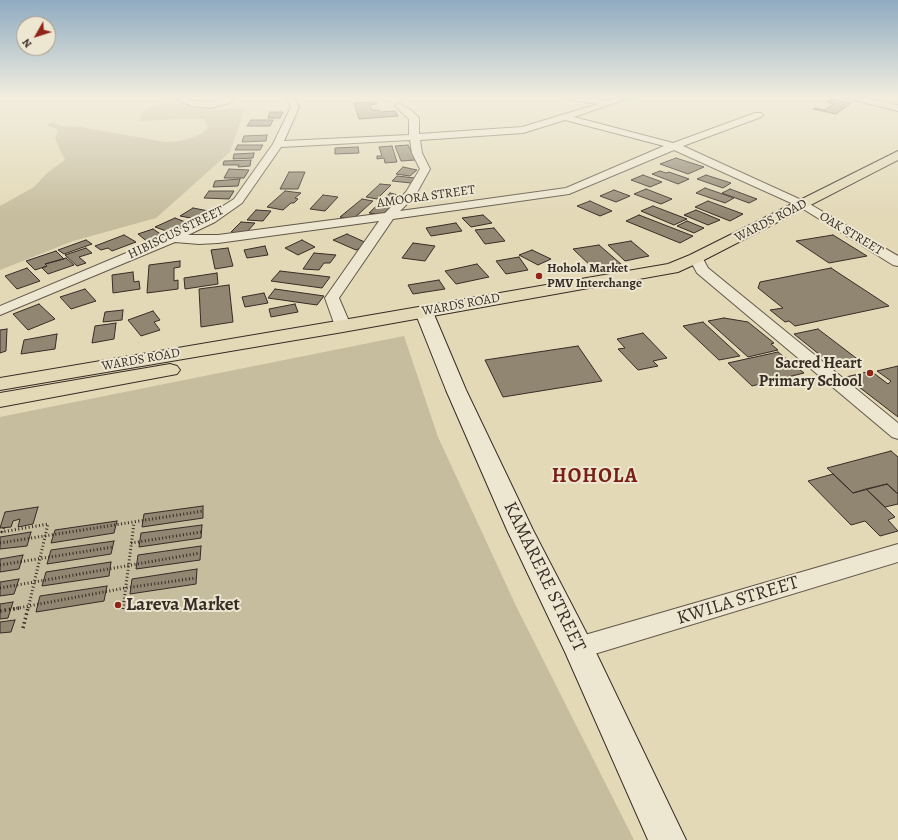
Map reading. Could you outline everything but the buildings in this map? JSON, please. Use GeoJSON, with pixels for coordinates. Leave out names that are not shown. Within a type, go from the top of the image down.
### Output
{"type":"FeatureCollection","features":[{"type":"Feature","properties":{"kind":"main road","name":"WARDS ROAD"},"geometry":{"type":"LineString","coordinates":[[810,209],[898,155]]}},
{"type":"Feature","properties":{"kind":"main road","name":"WARDS ROAD"},"geometry":{"type":"LineString","coordinates":[[0,400],[426,318],[675,278],[699,264],[810,209],[898,172]]}},
{"type":"Feature","properties":{"kind":"main road","name":"WARDS ROAD"},"geometry":{"type":"LineString","coordinates":[[0,384],[344,326],[426,318]]}},
{"type":"Feature","properties":{"kind":"street","name":"HIBISCUS STREET"},"geometry":{"type":"LineString","coordinates":[[0,311],[173,238],[211,219],[238,201],[278,144],[282,136]]}},
{"type":"Feature","properties":{"kind":"street"},"geometry":{"type":"LineString","coordinates":[[278,144],[411,136]]}},
{"type":"Feature","properties":{"kind":"street"},"geometry":{"type":"LineString","coordinates":[[344,326],[332,298],[389,216],[410,194],[425,169],[417,154],[414,136]]}},
{"type":"Feature","properties":{"kind":"street","name":"OAK STREET"},"geometry":{"type":"LineString","coordinates":[[638,136],[674,146],[810,209],[898,262]]}},
{"type":"Feature","properties":{"kind":"street","name":"AMOORA STREET"},"geometry":{"type":"LineString","coordinates":[[173,238],[199,240],[218,239],[569,191],[701,136]]}},
{"type":"Feature","properties":{"kind":"street"},"geometry":{"type":"LineString","coordinates":[[699,264],[898,433]]}},
{"type":"Feature","properties":{"kind":"street","name":"KAMARERE STREET"},"geometry":{"type":"LineString","coordinates":[[426,318],[481,446],[520,530],[578,648],[667,840]]}},
{"type":"Feature","properties":{"kind":"street","name":"KWILA STREET"},"geometry":{"type":"LineString","coordinates":[[578,648],[898,553]]}},
{"type":"Feature","properties":{"kind":"path"},"geometry":{"type":"LineString","coordinates":[[0,543],[203,511]]}},
{"type":"Feature","properties":{"kind":"path"},"geometry":{"type":"LineString","coordinates":[[123,609],[134,523]]}},
{"type":"Feature","properties":{"kind":"path"},"geometry":{"type":"LineString","coordinates":[[4,528],[2,532],[48,524],[23,628]]}},
{"type":"Feature","properties":{"kind":"path"},"geometry":{"type":"LineString","coordinates":[[131,543],[201,532]]}},
{"type":"Feature","properties":{"kind":"path"},"geometry":{"type":"LineString","coordinates":[[0,565],[113,547]]}},
{"type":"Feature","properties":{"kind":"path"},"geometry":{"type":"LineString","coordinates":[[0,588],[200,553]]}},
{"type":"Feature","properties":{"kind":"path"},"geometry":{"type":"LineString","coordinates":[[0,611],[125,588],[196,578]]}},
{"type":"Feature","properties":{"kind":"shaded area"},"geometry":{"type":"Polygon","coordinates":[[[56,136],[133,136],[165,142],[180,141],[195,136],[235,136],[230,152],[156,218],[73,241],[0,270],[0,206],[34,187],[47,173],[65,160],[55,139],[56,136]]]}},
{"type":"Feature","properties":{"kind":"shaded area"},"geometry":{"type":"Polygon","coordinates":[[[404,336],[438,437],[517,608],[634,840],[0,840],[0,417],[404,336]]]}},
{"type":"Feature","properties":{"kind":"place","name":"Hohola Market PMV Interchange"},"geometry":{"type":"Point","coordinates":[539,276]}},
{"type":"Feature","properties":{"kind":"place","name":"Sacred Heart Primary School"},"geometry":{"type":"Point","coordinates":[870,373]}},
{"type":"Feature","properties":{"kind":"place","name":"Lareva Market"},"geometry":{"type":"Point","coordinates":[118,605]}},
{"type":"Feature","properties":{"kind":"district","name":"HOHOLA"},"geometry":{"type":"Point","coordinates":[595,477]}}]}
